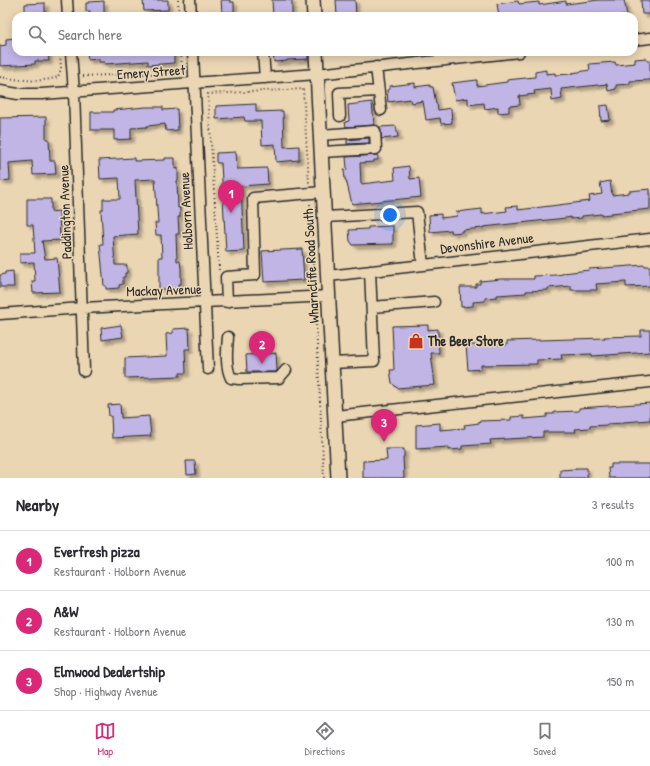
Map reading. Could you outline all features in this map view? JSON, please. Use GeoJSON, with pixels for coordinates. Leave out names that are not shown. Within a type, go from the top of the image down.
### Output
{"type":"FeatureCollection","features":[{"type":"Feature","properties":{"kind":"main road"},"geometry":{"type":"LineString","coordinates":[[313,0],[314,12]]}},
{"type":"Feature","properties":{"kind":"main road","name":"Wharncliffe Road South"},"geometry":{"type":"LineString","coordinates":[[316,56],[338,478]]}},
{"type":"Feature","properties":{"kind":"street"},"geometry":{"type":"LineString","coordinates":[[67,0],[68,12]]}},
{"type":"Feature","properties":{"kind":"street"},"geometry":{"type":"LineString","coordinates":[[190,0],[191,12]]}},
{"type":"Feature","properties":{"kind":"street"},"geometry":{"type":"LineString","coordinates":[[638,40],[650,38]]}},
{"type":"Feature","properties":{"kind":"street","name":"Paddington Avenue"},"geometry":{"type":"LineString","coordinates":[[71,56],[74,92],[84,371]]}},
{"type":"Feature","properties":{"kind":"street","name":"Holborn Avenue"},"geometry":{"type":"LineString","coordinates":[[193,56],[208,369]]}},
{"type":"Feature","properties":{"kind":"street"},"geometry":{"type":"LineString","coordinates":[[263,56],[265,78]]}},
{"type":"Feature","properties":{"kind":"street","name":"Emery Street"},"geometry":{"type":"LineString","coordinates":[[0,91],[18,94],[74,92],[317,74],[481,56]]}},
{"type":"Feature","properties":{"kind":"street"},"geometry":{"type":"LineString","coordinates":[[376,67],[380,110]]}},
{"type":"Feature","properties":{"kind":"street"},"geometry":{"type":"LineString","coordinates":[[340,116],[339,93],[379,91]]}},
{"type":"Feature","properties":{"kind":"street"},"geometry":{"type":"LineString","coordinates":[[320,135],[375,131],[376,149],[321,152]]}},
{"type":"Feature","properties":{"kind":"street"},"geometry":{"type":"LineString","coordinates":[[227,302],[226,277],[256,275],[253,198],[323,192]]}},
{"type":"Feature","properties":{"kind":"street"},"geometry":{"type":"LineString","coordinates":[[325,217],[417,212],[423,265]]}},
{"type":"Feature","properties":{"kind":"street","name":"Devonshire Avenue"},"geometry":{"type":"LineString","coordinates":[[328,276],[650,239]]}},
{"type":"Feature","properties":{"kind":"street"},"geometry":{"type":"LineString","coordinates":[[332,362],[374,361],[370,271]]}},
{"type":"Feature","properties":{"kind":"street","name":"Mackay Avenue"},"geometry":{"type":"LineString","coordinates":[[0,314],[82,308],[329,296]]}},
{"type":"Feature","properties":{"kind":"street"},"geometry":{"type":"LineString","coordinates":[[372,307],[434,302]]}},
{"type":"Feature","properties":{"kind":"street"},"geometry":{"type":"LineString","coordinates":[[228,337],[228,373],[231,378],[239,380],[279,378],[286,370]]}},
{"type":"Feature","properties":{"kind":"street"},"geometry":{"type":"LineString","coordinates":[[335,416],[650,382]]}},
{"type":"Feature","properties":{"kind":"path"},"geometry":{"type":"LineString","coordinates":[[178,0],[179,12]]}},
{"type":"Feature","properties":{"kind":"path"},"geometry":{"type":"LineString","coordinates":[[0,77],[21,80],[48,80],[58,77],[60,69],[60,56]]}},
{"type":"Feature","properties":{"kind":"path"},"geometry":{"type":"LineString","coordinates":[[81,72],[82,76],[177,72],[182,70],[181,56]]}},
{"type":"Feature","properties":{"kind":"path"},"geometry":{"type":"LineString","coordinates":[[219,277],[208,94],[303,89],[324,478]]}},
{"type":"Feature","properties":{"kind":"building"},"geometry":{"type":"Polygon","coordinates":[[[168,0],[168,10],[144,11],[143,1],[168,0]]]}},
{"type":"Feature","properties":{"kind":"building"},"geometry":{"type":"Polygon","coordinates":[[[221,0],[230,0],[230,2],[234,2],[234,12],[222,12],[221,0]]]}},
{"type":"Feature","properties":{"kind":"building"},"geometry":{"type":"Polygon","coordinates":[[[272,0],[292,0],[292,12],[273,12],[272,0]]]}},
{"type":"Feature","properties":{"kind":"building"},"geometry":{"type":"Polygon","coordinates":[[[336,0],[355,0],[356,12],[337,12],[336,0]]]}},
{"type":"Feature","properties":{"kind":"building"},"geometry":{"type":"Polygon","coordinates":[[[599,0],[624,0],[626,12],[498,12],[497,4],[518,1],[519,4],[539,2],[539,5],[566,1],[566,4],[599,0]]]}},
{"type":"Feature","properties":{"kind":"building"},"geometry":{"type":"Polygon","coordinates":[[[641,0],[650,0],[650,14],[642,14],[641,0]]]}},
{"type":"Feature","properties":{"kind":"building"},"geometry":{"type":"Polygon","coordinates":[[[104,1],[104,12],[86,11],[86,3],[104,1]]]}},
{"type":"Feature","properties":{"kind":"building"},"geometry":{"type":"Polygon","coordinates":[[[45,3],[45,12],[25,12],[25,4],[45,3]]]}},
{"type":"Feature","properties":{"kind":"building"},"geometry":{"type":"Polygon","coordinates":[[[12,38],[12,56],[48,56],[49,61],[35,61],[35,64],[0,66],[0,46],[6,45],[6,39],[12,38]]]}},
{"type":"Feature","properties":{"kind":"building"},"geometry":{"type":"Polygon","coordinates":[[[88,56],[174,56],[174,63],[148,65],[148,61],[105,64],[104,62],[99,62],[99,59],[88,60],[88,56]]]}},
{"type":"Feature","properties":{"kind":"building"},"geometry":{"type":"Polygon","coordinates":[[[273,56],[308,56],[308,59],[274,62],[273,56]]]}},
{"type":"Feature","properties":{"kind":"building"},"geometry":{"type":"Polygon","coordinates":[[[646,58],[647,61],[650,61],[650,80],[630,81],[630,84],[616,85],[616,89],[608,91],[607,84],[561,89],[562,99],[552,101],[551,89],[534,91],[535,94],[519,96],[520,105],[509,106],[509,112],[498,113],[498,107],[485,109],[484,103],[468,105],[468,98],[455,100],[452,83],[477,80],[477,86],[507,82],[507,80],[535,77],[535,72],[546,70],[546,74],[572,74],[590,70],[589,64],[615,62],[616,65],[635,63],[635,59],[646,58]]]}},
{"type":"Feature","properties":{"kind":"building"},"geometry":{"type":"Polygon","coordinates":[[[415,83],[415,87],[430,85],[430,87],[433,87],[438,110],[451,108],[452,123],[441,124],[440,118],[426,120],[423,101],[411,103],[410,99],[388,102],[387,90],[390,89],[390,86],[415,83]]]}},
{"type":"Feature","properties":{"kind":"building"},"geometry":{"type":"Polygon","coordinates":[[[372,102],[374,125],[346,127],[345,122],[349,121],[348,105],[372,102]]]}},
{"type":"Feature","properties":{"kind":"building"},"geometry":{"type":"Polygon","coordinates":[[[256,104],[256,112],[283,111],[284,147],[299,146],[299,160],[276,162],[275,144],[262,145],[261,121],[245,121],[244,117],[216,119],[216,106],[256,104]]]}},
{"type":"Feature","properties":{"kind":"building"},"geometry":{"type":"Polygon","coordinates":[[[608,105],[610,120],[601,121],[600,106],[608,105]]]}},
{"type":"Feature","properties":{"kind":"building"},"geometry":{"type":"Polygon","coordinates":[[[163,107],[163,110],[177,109],[178,130],[166,131],[165,124],[131,128],[131,139],[114,140],[114,130],[91,130],[91,112],[113,112],[113,110],[163,107]]]}},
{"type":"Feature","properties":{"kind":"building"},"geometry":{"type":"Polygon","coordinates":[[[46,117],[46,139],[49,139],[50,161],[55,161],[56,174],[33,175],[32,161],[9,163],[10,180],[0,181],[0,118],[46,117]]]}},
{"type":"Feature","properties":{"kind":"building"},"geometry":{"type":"Polygon","coordinates":[[[396,126],[398,137],[382,139],[380,127],[396,126]]]}},
{"type":"Feature","properties":{"kind":"building"},"geometry":{"type":"Polygon","coordinates":[[[369,138],[369,143],[347,144],[347,140],[369,138]]]}},
{"type":"Feature","properties":{"kind":"building"},"geometry":{"type":"Polygon","coordinates":[[[236,152],[237,169],[267,168],[268,184],[241,186],[244,251],[226,252],[221,163],[216,162],[216,153],[236,152]]]}},
{"type":"Feature","properties":{"kind":"building"},"geometry":{"type":"Polygon","coordinates":[[[378,155],[378,160],[374,160],[374,162],[360,163],[361,184],[395,180],[394,168],[409,166],[410,179],[419,178],[421,197],[352,204],[345,180],[344,170],[347,169],[346,157],[378,155]]]}},
{"type":"Feature","properties":{"kind":"building"},"geometry":{"type":"Polygon","coordinates":[[[134,158],[134,161],[165,160],[165,158],[175,158],[175,169],[178,168],[178,208],[180,208],[180,217],[178,217],[179,234],[176,234],[177,261],[180,261],[181,269],[181,284],[178,284],[178,289],[159,289],[159,257],[162,257],[161,235],[156,235],[155,223],[158,223],[155,179],[135,180],[138,234],[113,236],[115,265],[127,265],[127,273],[125,273],[125,277],[123,277],[123,284],[119,285],[119,288],[106,289],[106,286],[104,286],[100,244],[103,244],[101,210],[103,210],[103,199],[120,199],[119,178],[100,179],[99,160],[134,158]]]}},
{"type":"Feature","properties":{"kind":"building"},"geometry":{"type":"Polygon","coordinates":[[[610,181],[612,195],[629,193],[629,191],[650,189],[650,209],[582,216],[582,218],[571,219],[571,217],[483,227],[462,230],[462,232],[452,233],[451,230],[430,232],[429,215],[441,214],[441,218],[457,216],[456,212],[482,209],[482,214],[507,211],[506,207],[518,206],[518,210],[590,201],[589,196],[602,194],[600,183],[610,181]]]}},
{"type":"Feature","properties":{"kind":"building"},"geometry":{"type":"Polygon","coordinates":[[[27,199],[51,199],[51,212],[59,211],[60,240],[42,241],[45,259],[57,258],[60,292],[33,293],[32,281],[35,281],[34,262],[20,263],[20,253],[35,253],[33,225],[27,225],[27,199]]]}},
{"type":"Feature","properties":{"kind":"building"},"geometry":{"type":"Polygon","coordinates":[[[393,226],[393,244],[353,245],[350,241],[349,230],[368,229],[368,227],[393,226]]]}},
{"type":"Feature","properties":{"kind":"building"},"geometry":{"type":"Polygon","coordinates":[[[302,249],[304,280],[264,282],[262,251],[302,249]]]}},
{"type":"Feature","properties":{"kind":"building"},"geometry":{"type":"Polygon","coordinates":[[[645,265],[650,266],[650,286],[626,287],[626,282],[596,284],[597,290],[571,290],[571,286],[548,288],[548,290],[497,295],[497,297],[485,298],[485,301],[473,302],[473,306],[461,307],[460,287],[476,287],[476,284],[480,284],[480,281],[501,279],[534,279],[534,276],[556,275],[589,269],[645,265]]]}},
{"type":"Feature","properties":{"kind":"building"},"geometry":{"type":"Polygon","coordinates":[[[13,271],[14,287],[0,287],[0,275],[5,274],[5,272],[13,271]]]}},
{"type":"Feature","properties":{"kind":"building"},"geometry":{"type":"Polygon","coordinates":[[[121,325],[123,337],[102,340],[101,328],[121,325]]]}},
{"type":"Feature","properties":{"kind":"building"},"geometry":{"type":"Polygon","coordinates":[[[428,325],[428,330],[438,329],[439,353],[431,353],[435,385],[397,388],[392,383],[390,370],[394,370],[392,326],[428,325]]]}},
{"type":"Feature","properties":{"kind":"building"},"geometry":{"type":"Polygon","coordinates":[[[189,328],[190,349],[185,349],[186,373],[180,373],[180,376],[125,378],[125,358],[167,356],[166,334],[173,333],[173,329],[189,328]]]}},
{"type":"Feature","properties":{"kind":"building"},"geometry":{"type":"Polygon","coordinates":[[[641,330],[650,330],[650,352],[592,356],[592,354],[561,355],[562,359],[537,360],[537,364],[481,365],[481,369],[468,370],[466,345],[507,345],[507,341],[641,336],[641,330]]]}},
{"type":"Feature","properties":{"kind":"building"},"geometry":{"type":"Polygon","coordinates":[[[276,353],[276,372],[247,372],[246,355],[276,353]]]}},
{"type":"Feature","properties":{"kind":"building"},"geometry":{"type":"Polygon","coordinates":[[[650,403],[650,420],[590,426],[590,428],[575,429],[576,432],[543,432],[543,437],[490,440],[491,444],[462,446],[462,449],[449,450],[449,447],[416,449],[416,425],[440,423],[440,430],[465,428],[464,425],[479,423],[479,421],[511,420],[511,417],[524,416],[524,419],[547,417],[547,414],[554,414],[554,412],[579,411],[579,408],[650,403]]]}},
{"type":"Feature","properties":{"kind":"building"},"geometry":{"type":"Polygon","coordinates":[[[120,404],[121,418],[149,416],[151,436],[112,438],[111,416],[109,416],[108,405],[120,404]]]}},
{"type":"Feature","properties":{"kind":"building"},"geometry":{"type":"Polygon","coordinates":[[[386,449],[404,449],[404,478],[363,478],[363,461],[387,460],[386,449]]]}},
{"type":"Feature","properties":{"kind":"building"},"geometry":{"type":"Polygon","coordinates":[[[186,461],[195,461],[196,474],[187,475],[186,461]]]}},
{"type":"Feature","properties":{"kind":"building"},"geometry":{"type":"Polygon","coordinates":[[[611,464],[650,464],[650,478],[609,478],[608,468],[611,468],[611,464]]]}},
{"type":"Feature","properties":{"kind":"building"},"geometry":{"type":"Polygon","coordinates":[[[587,468],[587,478],[560,478],[560,470],[587,468]]]}},
{"type":"Feature","properties":{"kind":"place","name":"Everfresh pizza"},"geometry":{"type":"Point","coordinates":[231,213]}},
{"type":"Feature","properties":{"kind":"place","name":"The Beer Store"},"geometry":{"type":"Point","coordinates":[416,341]}},
{"type":"Feature","properties":{"kind":"place","name":"A&W"},"geometry":{"type":"Point","coordinates":[262,364]}},
{"type":"Feature","properties":{"kind":"place","name":"Elmwood Dealertship"},"geometry":{"type":"Point","coordinates":[384,442]}}]}
